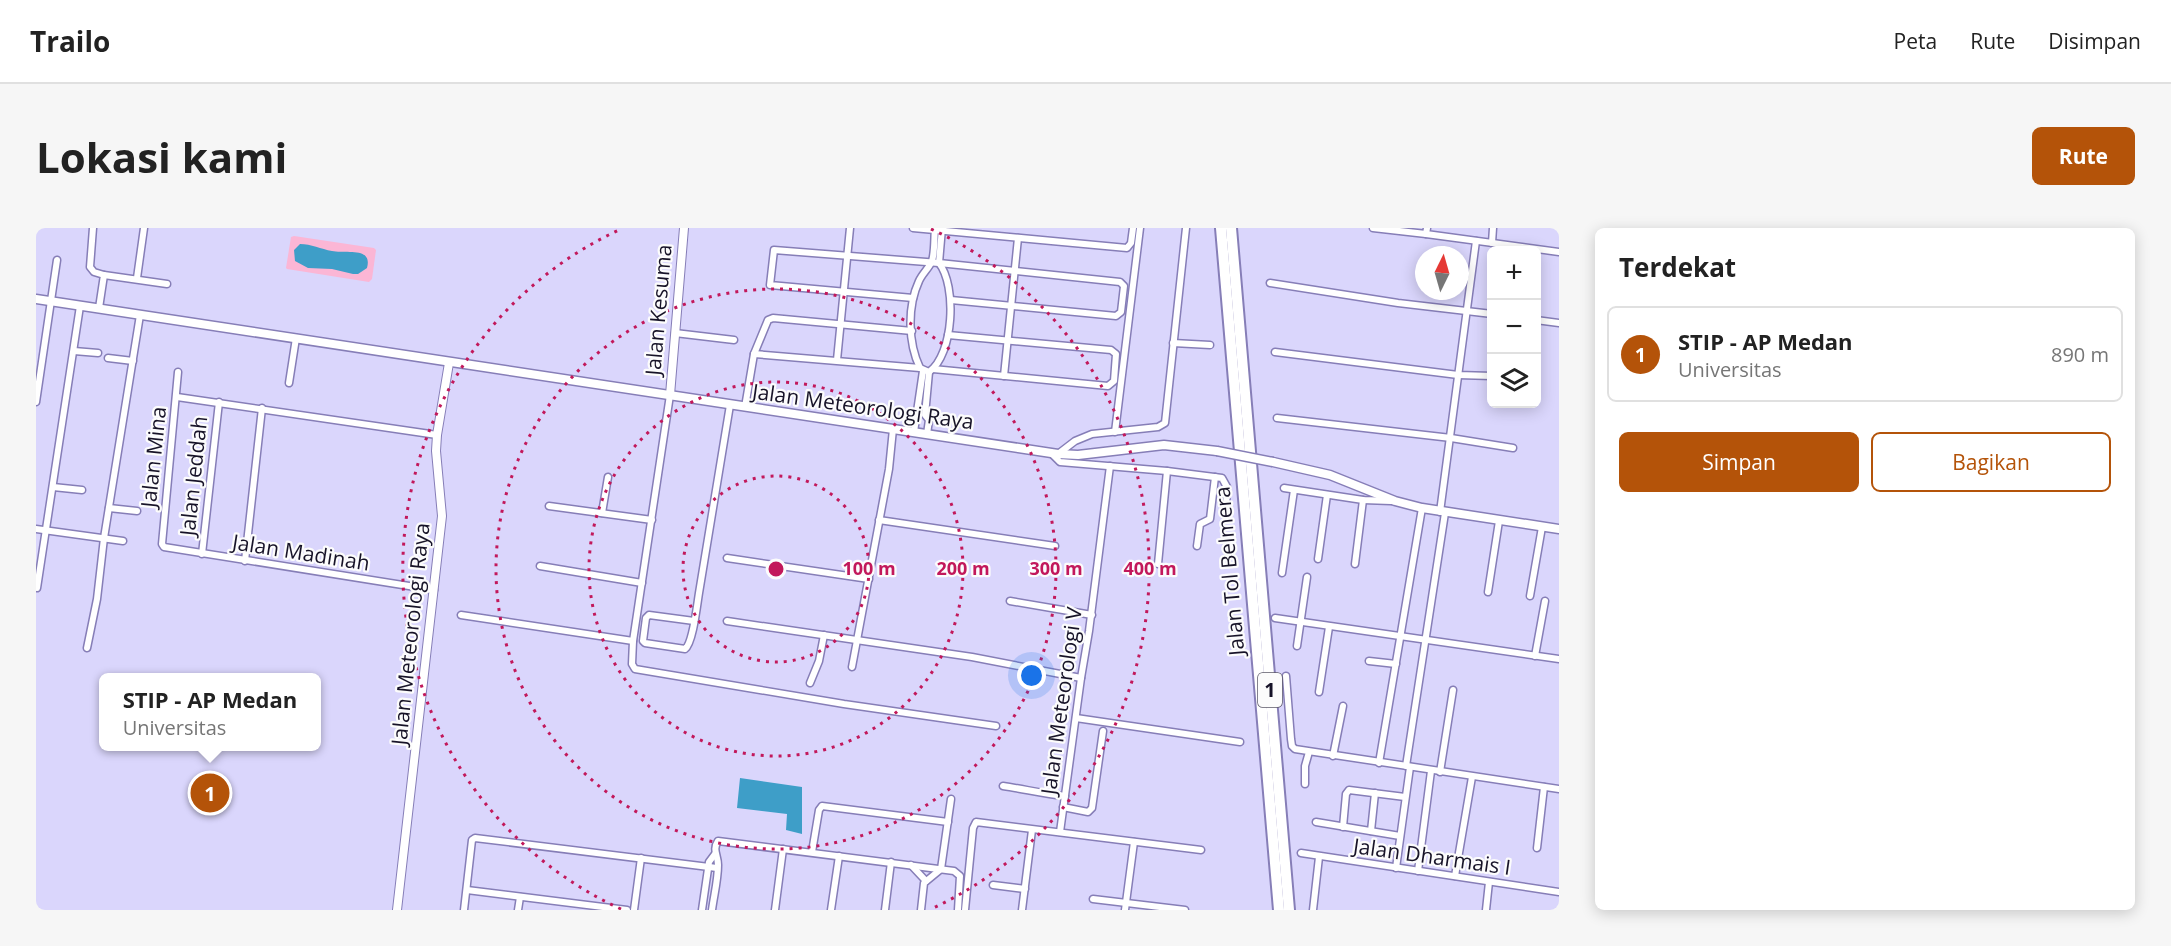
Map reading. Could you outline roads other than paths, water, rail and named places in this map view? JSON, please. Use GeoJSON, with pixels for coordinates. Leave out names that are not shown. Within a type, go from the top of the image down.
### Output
{"type":"FeatureCollection","features":[{"type":"Feature","properties":{"kind":"highway","name":"Jalan Tol Belmera"},"geometry":{"type":"LineString","coordinates":[[1221,228],[1279,910]]}},
{"type":"Feature","properties":{"kind":"highway","name":"Jalan Tol Belmera"},"geometry":{"type":"LineString","coordinates":[[1231,228],[1289,910]]}},
{"type":"Feature","properties":{"kind":"main road","name":"Jalan Meteorologi Raya"},"geometry":{"type":"LineString","coordinates":[[36,299],[1054,454],[1078,455],[1164,446],[1217,451],[1330,475],[1395,501],[1443,513],[1559,529]]}},
{"type":"Feature","properties":{"kind":"street"},"geometry":{"type":"LineString","coordinates":[[93,228],[90,267],[94,272],[167,284]]}},
{"type":"Feature","properties":{"kind":"street"},"geometry":{"type":"LineString","coordinates":[[136,279],[144,228]]}},
{"type":"Feature","properties":{"kind":"street","name":"Jalan Kesuma"},"geometry":{"type":"LineString","coordinates":[[670,394],[684,228]]}},
{"type":"Feature","properties":{"kind":"street"},"geometry":{"type":"LineString","coordinates":[[837,360],[850,228]]}},
{"type":"Feature","properties":{"kind":"street"},"geometry":{"type":"LineString","coordinates":[[913,228],[1127,248],[1131,243],[1133,228]]}},
{"type":"Feature","properties":{"kind":"street"},"geometry":{"type":"LineString","coordinates":[[1115,432],[1140,228]]}},
{"type":"Feature","properties":{"kind":"street"},"geometry":{"type":"LineString","coordinates":[[1186,228],[1165,423],[1161,427],[1086,436],[1054,454],[1060,462],[1222,478],[1227,487],[1226,507]]}},
{"type":"Feature","properties":{"kind":"street"},"geometry":{"type":"LineString","coordinates":[[1373,228],[1426,231],[1476,242],[1559,252]]}},
{"type":"Feature","properties":{"kind":"street"},"geometry":{"type":"LineString","coordinates":[[1492,243],[1494,228]]}},
{"type":"Feature","properties":{"kind":"street"},"geometry":{"type":"LineString","coordinates":[[926,370],[913,350],[914,298],[920,277],[935,263],[938,229]]}},
{"type":"Feature","properties":{"kind":"street"},"geometry":{"type":"LineString","coordinates":[[1004,376],[1018,238]]}},
{"type":"Feature","properties":{"kind":"street"},"geometry":{"type":"LineString","coordinates":[[1396,868],[1476,242]]}},
{"type":"Feature","properties":{"kind":"street"},"geometry":{"type":"LineString","coordinates":[[914,298],[770,285],[774,250],[1014,271],[1119,282],[1124,286],[1121,312],[1116,316],[951,300]]}},
{"type":"Feature","properties":{"kind":"street"},"geometry":{"type":"LineString","coordinates":[[36,402],[39,369],[52,302],[57,260]]}},
{"type":"Feature","properties":{"kind":"street"},"geometry":{"type":"LineString","coordinates":[[922,414],[926,370],[948,335],[951,300],[948,278],[935,263]]}},
{"type":"Feature","properties":{"kind":"street"},"geometry":{"type":"LineString","coordinates":[[99,308],[104,275]]}},
{"type":"Feature","properties":{"kind":"street"},"geometry":{"type":"LineString","coordinates":[[1270,284],[1487,314]]}},
{"type":"Feature","properties":{"kind":"street"},"geometry":{"type":"LineString","coordinates":[[37,588],[80,306]]}},
{"type":"Feature","properties":{"kind":"street"},"geometry":{"type":"LineString","coordinates":[[87,648],[97,599],[104,538],[140,315]]}},
{"type":"Feature","properties":{"kind":"street"},"geometry":{"type":"LineString","coordinates":[[745,407],[754,354],[768,320],[773,318],[912,331]]}},
{"type":"Feature","properties":{"kind":"street"},"geometry":{"type":"LineString","coordinates":[[1541,321],[1559,323]]}},
{"type":"Feature","properties":{"kind":"street"},"geometry":{"type":"LineString","coordinates":[[675,333],[734,340]]}},
{"type":"Feature","properties":{"kind":"street"},"geometry":{"type":"LineString","coordinates":[[754,354],[1108,386],[1114,381],[1116,354],[1111,350],[948,335]]}},
{"type":"Feature","properties":{"kind":"street"},"geometry":{"type":"LineString","coordinates":[[289,384],[296,338]]}},
{"type":"Feature","properties":{"kind":"street"},"geometry":{"type":"LineString","coordinates":[[1173,343],[1210,345]]}},
{"type":"Feature","properties":{"kind":"street"},"geometry":{"type":"LineString","coordinates":[[74,351],[98,353]]}},
{"type":"Feature","properties":{"kind":"street"},"geometry":{"type":"LineString","coordinates":[[1275,352],[1458,375],[1487,376]]}},
{"type":"Feature","properties":{"kind":"street"},"geometry":{"type":"LineString","coordinates":[[108,358],[133,361]]}},
{"type":"Feature","properties":{"kind":"street","name":"Jalan Meteorologi Raya"},"geometry":{"type":"LineString","coordinates":[[397,910],[442,516],[436,451],[449,363]]}},
{"type":"Feature","properties":{"kind":"street","name":"Jalan Mina"},"geometry":{"type":"LineString","coordinates":[[163,546],[178,372]]}},
{"type":"Feature","properties":{"kind":"street"},"geometry":{"type":"LineString","coordinates":[[670,394],[633,641],[632,664],[637,670],[822,701],[996,726]]}},
{"type":"Feature","properties":{"kind":"street"},"geometry":{"type":"LineString","coordinates":[[177,397],[437,435]]}},
{"type":"Feature","properties":{"kind":"street","name":"Jalan Jeddah"},"geometry":{"type":"LineString","coordinates":[[202,554],[219,402]]}},
{"type":"Feature","properties":{"kind":"street"},"geometry":{"type":"LineString","coordinates":[[694,621],[649,615],[646,618],[643,641],[687,649],[689,646],[694,621],[730,405]]}},
{"type":"Feature","properties":{"kind":"street"},"geometry":{"type":"LineString","coordinates":[[245,561],[262,408]]}},
{"type":"Feature","properties":{"kind":"street"},"geometry":{"type":"LineString","coordinates":[[914,432],[915,418],[922,414]]}},
{"type":"Feature","properties":{"kind":"street"},"geometry":{"type":"LineString","coordinates":[[922,414],[929,420],[927,434]]}},
{"type":"Feature","properties":{"kind":"street"},"geometry":{"type":"LineString","coordinates":[[1277,418],[1451,438],[1513,448]]}},
{"type":"Feature","properties":{"kind":"street"},"geometry":{"type":"LineString","coordinates":[[852,667],[889,469],[893,429]]}},
{"type":"Feature","properties":{"kind":"street","name":"Jalan Meteorologi V"},"geometry":{"type":"LineString","coordinates":[[1060,832],[1092,615],[1110,466]]}},
{"type":"Feature","properties":{"kind":"street"},"geometry":{"type":"LineString","coordinates":[[1158,564],[1167,471]]}},
{"type":"Feature","properties":{"kind":"street"},"geometry":{"type":"LineString","coordinates":[[602,513],[608,477]]}},
{"type":"Feature","properties":{"kind":"street"},"geometry":{"type":"LineString","coordinates":[[1197,546],[1200,524],[1210,519],[1215,477]]}},
{"type":"Feature","properties":{"kind":"street"},"geometry":{"type":"LineString","coordinates":[[53,487],[82,490]]}},
{"type":"Feature","properties":{"kind":"street"},"geometry":{"type":"LineString","coordinates":[[1284,488],[1364,500],[1395,501]]}},
{"type":"Feature","properties":{"kind":"street"},"geometry":{"type":"LineString","coordinates":[[1282,573],[1294,490]]}},
{"type":"Feature","properties":{"kind":"street"},"geometry":{"type":"LineString","coordinates":[[1318,559],[1327,495]]}},
{"type":"Feature","properties":{"kind":"street"},"geometry":{"type":"LineString","coordinates":[[1355,564],[1364,500]]}},
{"type":"Feature","properties":{"kind":"street"},"geometry":{"type":"LineString","coordinates":[[549,506],[652,520]]}},
{"type":"Feature","properties":{"kind":"street"},"geometry":{"type":"LineString","coordinates":[[110,508],[137,511]]}},
{"type":"Feature","properties":{"kind":"street"},"geometry":{"type":"LineString","coordinates":[[1379,763],[1422,508]]}},
{"type":"Feature","properties":{"kind":"street"},"geometry":{"type":"LineString","coordinates":[[879,520],[1055,546]]}},
{"type":"Feature","properties":{"kind":"street"},"geometry":{"type":"LineString","coordinates":[[1488,592],[1499,521]]}},
{"type":"Feature","properties":{"kind":"street"},"geometry":{"type":"LineString","coordinates":[[1530,596],[1542,527]]}},
{"type":"Feature","properties":{"kind":"street"},"geometry":{"type":"LineString","coordinates":[[36,529],[123,541]]}},
{"type":"Feature","properties":{"kind":"street","name":"Jalan Madinah"},"geometry":{"type":"LineString","coordinates":[[163,546],[168,549],[434,590]]}},
{"type":"Feature","properties":{"kind":"street"},"geometry":{"type":"LineString","coordinates":[[726,558],[869,579]]}},
{"type":"Feature","properties":{"kind":"street"},"geometry":{"type":"LineString","coordinates":[[540,566],[642,583]]}},
{"type":"Feature","properties":{"kind":"street"},"geometry":{"type":"LineString","coordinates":[[1297,646],[1307,577]]}},
{"type":"Feature","properties":{"kind":"street"},"geometry":{"type":"LineString","coordinates":[[1535,656],[1545,601]]}},
{"type":"Feature","properties":{"kind":"street"},"geometry":{"type":"LineString","coordinates":[[1010,602],[1092,615]]}},
{"type":"Feature","properties":{"kind":"street"},"geometry":{"type":"LineString","coordinates":[[461,615],[633,641]]}},
{"type":"Feature","properties":{"kind":"street"},"geometry":{"type":"LineString","coordinates":[[1275,618],[1559,659]]}},
{"type":"Feature","properties":{"kind":"street"},"geometry":{"type":"LineString","coordinates":[[727,621],[972,657],[1081,678]]}},
{"type":"Feature","properties":{"kind":"street"},"geometry":{"type":"LineString","coordinates":[[1319,693],[1329,627]]}},
{"type":"Feature","properties":{"kind":"street"},"geometry":{"type":"LineString","coordinates":[[810,683],[819,661],[824,635]]}},
{"type":"Feature","properties":{"kind":"street"},"geometry":{"type":"LineString","coordinates":[[1369,661],[1396,664]]}},
{"type":"Feature","properties":{"kind":"street"},"geometry":{"type":"LineString","coordinates":[[1286,676],[1292,746],[1296,749],[1559,789]]}},
{"type":"Feature","properties":{"kind":"street"},"geometry":{"type":"LineString","coordinates":[[1440,772],[1453,690]]}},
{"type":"Feature","properties":{"kind":"street"},"geometry":{"type":"LineString","coordinates":[[1333,756],[1343,706]]}},
{"type":"Feature","properties":{"kind":"street"},"geometry":{"type":"LineString","coordinates":[[1076,718],[1240,742]]}},
{"type":"Feature","properties":{"kind":"street"},"geometry":{"type":"LineString","coordinates":[[1063,807],[1088,812],[1092,808],[1103,730]]}},
{"type":"Feature","properties":{"kind":"street"},"geometry":{"type":"LineString","coordinates":[[1305,784],[1305,766],[1309,752]]}},
{"type":"Feature","properties":{"kind":"street"},"geometry":{"type":"LineString","coordinates":[[1418,871],[1431,771]]}},
{"type":"Feature","properties":{"kind":"street"},"geometry":{"type":"LineString","coordinates":[[1455,876],[1472,777]]}},
{"type":"Feature","properties":{"kind":"street"},"geometry":{"type":"LineString","coordinates":[[1003,786],[1065,796]]}},
{"type":"Feature","properties":{"kind":"street"},"geometry":{"type":"LineString","coordinates":[[1537,848],[1544,787]]}},
{"type":"Feature","properties":{"kind":"street"},"geometry":{"type":"LineString","coordinates":[[1343,827],[1347,791],[1352,789],[1405,797]]}},
{"type":"Feature","properties":{"kind":"street"},"geometry":{"type":"LineString","coordinates":[[1371,831],[1375,793]]}},
{"type":"Feature","properties":{"kind":"street"},"geometry":{"type":"LineString","coordinates":[[921,910],[926,881],[941,869],[951,799]]}},
{"type":"Feature","properties":{"kind":"street"},"geometry":{"type":"LineString","coordinates":[[812,852],[819,810],[822,806],[948,822]]}},
{"type":"Feature","properties":{"kind":"street"},"geometry":{"type":"LineString","coordinates":[[965,910],[975,822],[1201,850]]}},
{"type":"Feature","properties":{"kind":"street"},"geometry":{"type":"LineString","coordinates":[[1316,822],[1400,836]]}},
{"type":"Feature","properties":{"kind":"street"},"geometry":{"type":"LineString","coordinates":[[1022,910],[1032,830]]}},
{"type":"Feature","properties":{"kind":"street"},"geometry":{"type":"LineString","coordinates":[[464,910],[472,840],[475,838],[717,868]]}},
{"type":"Feature","properties":{"kind":"street"},"geometry":{"type":"LineString","coordinates":[[712,910],[718,863],[715,845],[718,841],[954,871],[960,874],[958,910]]}},
{"type":"Feature","properties":{"kind":"street"},"geometry":{"type":"LineString","coordinates":[[1125,910],[1134,842]]}},
{"type":"Feature","properties":{"kind":"street"},"geometry":{"type":"LineString","coordinates":[[775,910],[783,849]]}},
{"type":"Feature","properties":{"kind":"street","name":"Jalan Dharmais I"},"geometry":{"type":"LineString","coordinates":[[1301,853],[1559,892]]}},
{"type":"Feature","properties":{"kind":"street"},"geometry":{"type":"LineString","coordinates":[[702,910],[709,862],[715,854]]}},
{"type":"Feature","properties":{"kind":"street"},"geometry":{"type":"LineString","coordinates":[[831,910],[839,856]]}},
{"type":"Feature","properties":{"kind":"street"},"geometry":{"type":"LineString","coordinates":[[1313,910],[1319,857]]}},
{"type":"Feature","properties":{"kind":"street"},"geometry":{"type":"LineString","coordinates":[[634,910],[641,858]]}},
{"type":"Feature","properties":{"kind":"street"},"geometry":{"type":"LineString","coordinates":[[885,910],[891,862]]}},
{"type":"Feature","properties":{"kind":"street"},"geometry":{"type":"LineString","coordinates":[[911,865],[926,881]]}},
{"type":"Feature","properties":{"kind":"street"},"geometry":{"type":"LineString","coordinates":[[1486,910],[1489,882]]}},
{"type":"Feature","properties":{"kind":"street"},"geometry":{"type":"LineString","coordinates":[[993,885],[1025,889]]}},
{"type":"Feature","properties":{"kind":"street"},"geometry":{"type":"LineString","coordinates":[[467,890],[572,907],[627,910]]}},
{"type":"Feature","properties":{"kind":"street"},"geometry":{"type":"LineString","coordinates":[[518,910],[520,897]]}},
{"type":"Feature","properties":{"kind":"street"},"geometry":{"type":"LineString","coordinates":[[1093,899],[1185,910]]}},
{"type":"Feature","properties":{"kind":"water"},"geometry":{"type":"Polygon","coordinates":[[[300,244],[332,251],[357,252],[366,256],[367,268],[358,274],[353,274],[332,269],[308,268],[295,261],[294,250],[300,244]]]}},
{"type":"Feature","properties":{"kind":"water"},"geometry":{"type":"Polygon","coordinates":[[[740,778],[802,787],[802,834],[786,830],[787,814],[737,808],[740,778]]]}},
{"type":"Feature","properties":{"kind":"place","name":"STIP - AP Medan"},"geometry":{"type":"Point","coordinates":[210,793]}}]}
